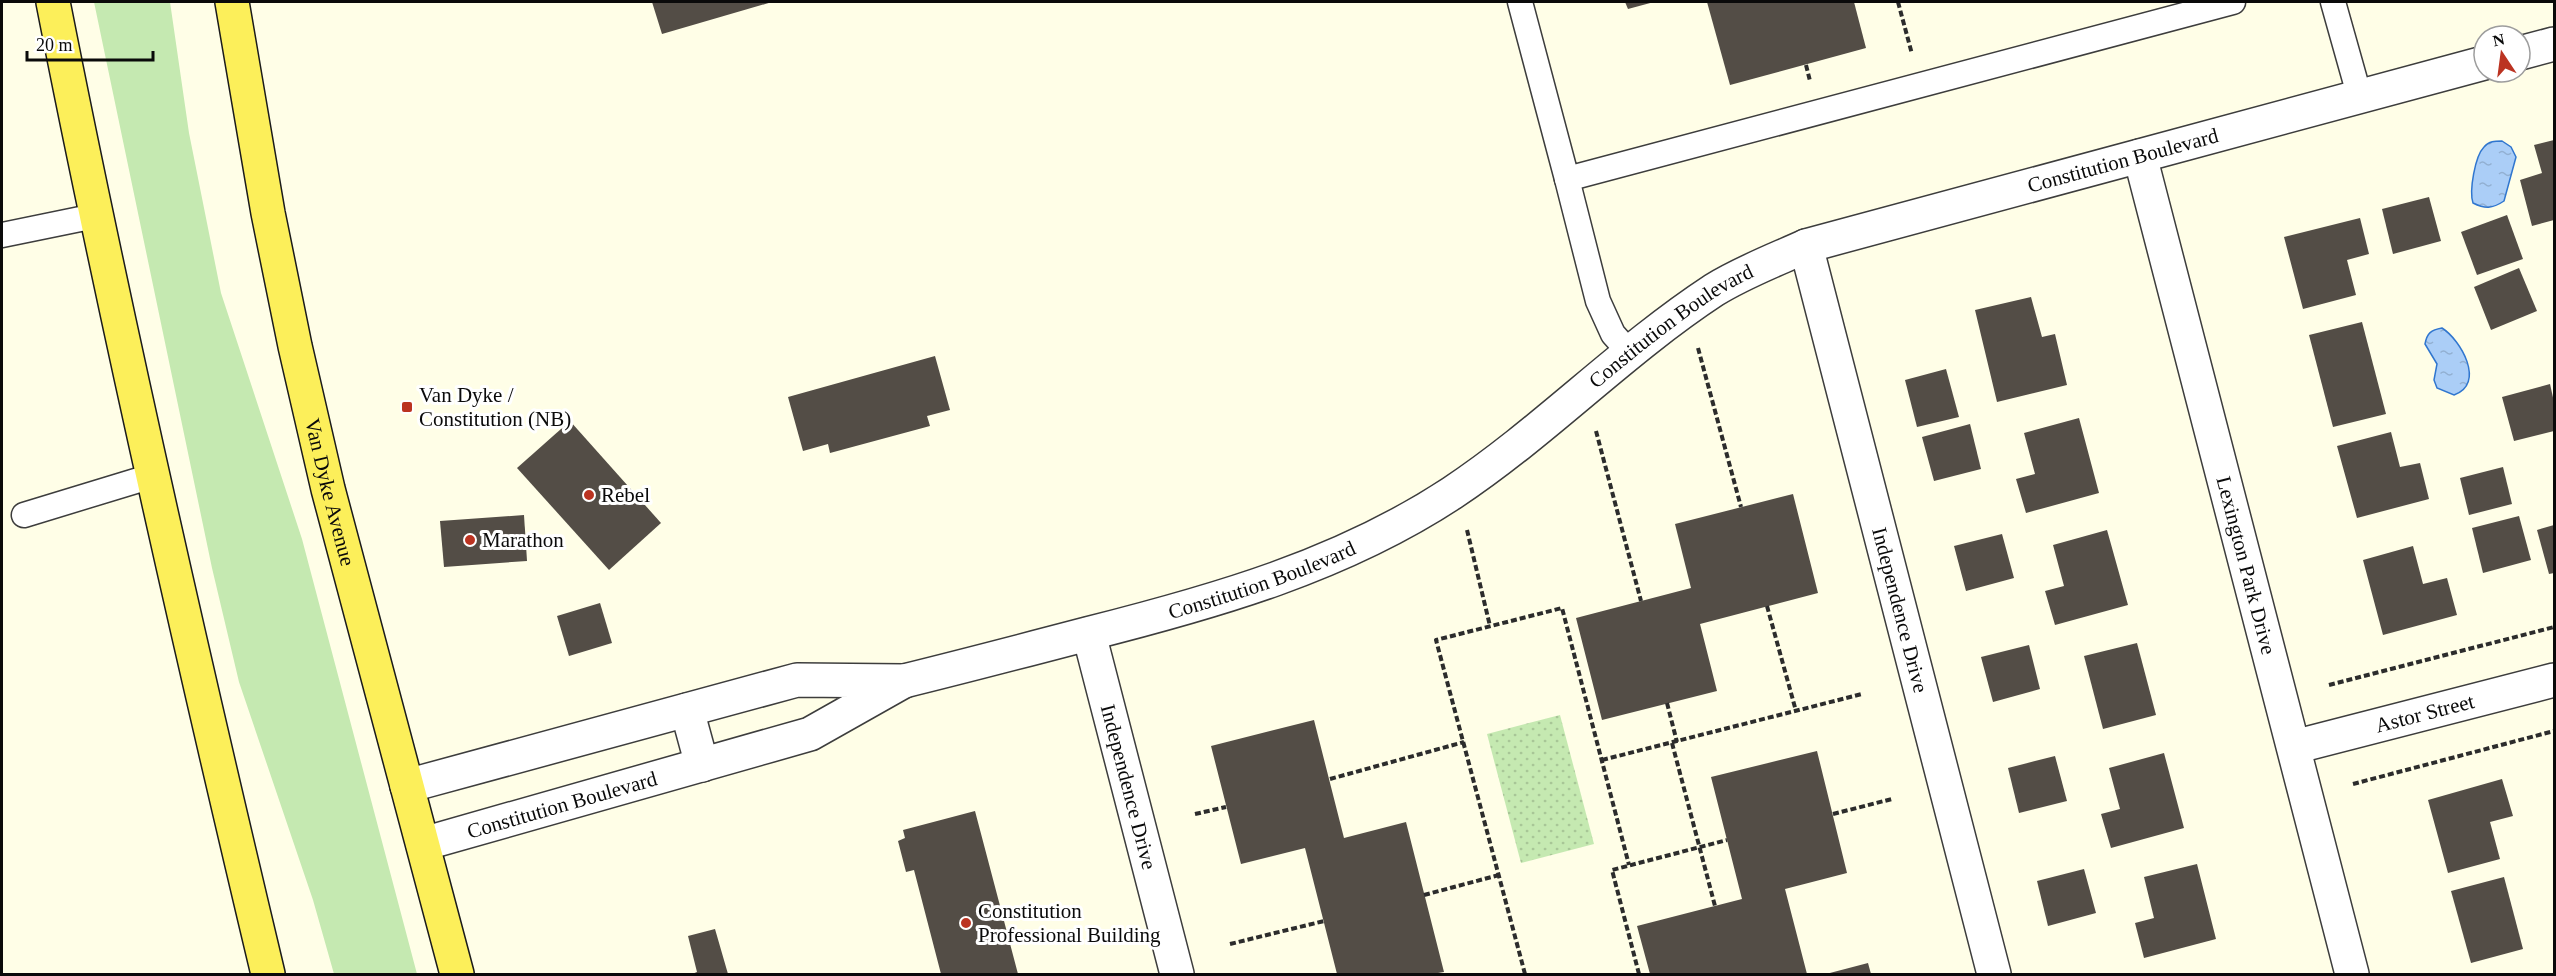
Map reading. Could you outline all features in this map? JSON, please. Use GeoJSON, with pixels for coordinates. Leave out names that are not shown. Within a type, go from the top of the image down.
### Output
{"type":"FeatureCollection","features":[{"type":"Feature","properties":{"kind":"main road"},"geometry":{"type":"LineString","coordinates":[[53,2],[95,216],[152,476],[268,975]]}},
{"type":"Feature","properties":{"kind":"main road","name":"Van Dyke Avenue"},"geometry":{"type":"LineString","coordinates":[[232,2],[254,139],[295,346],[328,489],[457,975]]}},
{"type":"Feature","properties":{"kind":"street"},"geometry":{"type":"LineString","coordinates":[[2532,50],[2554,44]]}},
{"type":"Feature","properties":{"kind":"street","name":"Constitution Boulevard"},"geometry":{"type":"LineString","coordinates":[[407,786],[797,680],[904,681],[1226,596],[1307,567],[1378,536],[1451,494],[1523,442],[1629,352],[1716,289],[1806,246],[2472,66]]}},
{"type":"Feature","properties":{"kind":"street","name":"Lexington Park Drive"},"geometry":{"type":"LineString","coordinates":[[2140,156],[2352,975]]}},
{"type":"Feature","properties":{"kind":"street","name":"Independence Drive"},"geometry":{"type":"LineString","coordinates":[[1806,246],[1994,975]]}},
{"type":"Feature","properties":{"kind":"street","name":"Independence Drive"},"geometry":{"type":"LineString","coordinates":[[1089,634],[1177,975]]}},
{"type":"Feature","properties":{"kind":"street","name":"Astor Street"},"geometry":{"type":"LineString","coordinates":[[2294,747],[2554,680]]}},
{"type":"Feature","properties":{"kind":"street","name":"Constitution Boulevard"},"geometry":{"type":"LineString","coordinates":[[423,844],[810,734],[904,681]]}},
{"type":"Feature","properties":{"kind":"street"},"geometry":{"type":"LineString","coordinates":[[687,710],[702,765]]}},
{"type":"Feature","properties":{"kind":"lane"},"geometry":{"type":"LineString","coordinates":[[1520,2],[1598,301],[1613,334],[1629,352]]}},
{"type":"Feature","properties":{"kind":"lane"},"geometry":{"type":"LineString","coordinates":[[1567,179],[2233,2]]}},
{"type":"Feature","properties":{"kind":"lane"},"geometry":{"type":"LineString","coordinates":[[2333,2],[2360,98]]}},
{"type":"Feature","properties":{"kind":"lane"},"geometry":{"type":"LineString","coordinates":[[2,235],[95,216]]}},
{"type":"Feature","properties":{"kind":"lane"},"geometry":{"type":"LineString","coordinates":[[24,514],[152,476]]}},
{"type":"Feature","properties":{"kind":"path"},"geometry":{"type":"LineString","coordinates":[[1898,2],[1914,64]]}},
{"type":"Feature","properties":{"kind":"path"},"geometry":{"type":"LineString","coordinates":[[1695,339],[1741,507]]}},
{"type":"Feature","properties":{"kind":"path"},"geometry":{"type":"LineString","coordinates":[[1593,421],[1641,601]]}},
{"type":"Feature","properties":{"kind":"path"},"geometry":{"type":"LineString","coordinates":[[1466,525],[1490,626]]}},
{"type":"Feature","properties":{"kind":"path"},"geometry":{"type":"LineString","coordinates":[[1767,606],[1796,711]]}},
{"type":"Feature","properties":{"kind":"path"},"geometry":{"type":"LineString","coordinates":[[1525,975],[1436,640],[1562,608],[1629,865]]}},
{"type":"Feature","properties":{"kind":"path"},"geometry":{"type":"LineString","coordinates":[[2329,685],[2554,627]]}},
{"type":"Feature","properties":{"kind":"path"},"geometry":{"type":"LineString","coordinates":[[1602,760],[1862,694]]}},
{"type":"Feature","properties":{"kind":"path"},"geometry":{"type":"LineString","coordinates":[[1667,703],[1715,906]]}},
{"type":"Feature","properties":{"kind":"path"},"geometry":{"type":"LineString","coordinates":[[2354,784],[2554,731]]}},
{"type":"Feature","properties":{"kind":"path"},"geometry":{"type":"LineString","coordinates":[[1329,779],[1464,742]]}},
{"type":"Feature","properties":{"kind":"path"},"geometry":{"type":"LineString","coordinates":[[1833,814],[1892,799]]}},
{"type":"Feature","properties":{"kind":"path"},"geometry":{"type":"LineString","coordinates":[[1195,814],[1226,807]]}},
{"type":"Feature","properties":{"kind":"path"},"geometry":{"type":"LineString","coordinates":[[1639,975],[1612,870],[1727,840]]}},
{"type":"Feature","properties":{"kind":"path"},"geometry":{"type":"LineString","coordinates":[[1424,895],[1499,875]]}},
{"type":"Feature","properties":{"kind":"path"},"geometry":{"type":"LineString","coordinates":[[1230,944],[1324,921]]}},
{"type":"Feature","properties":{"kind":"green space"},"geometry":{"type":"Polygon","coordinates":[[[94,2],[170,2],[189,133],[221,293],[302,539],[417,974],[334,974],[313,900],[239,682],[212,568],[94,2]]]}},
{"type":"Feature","properties":{"kind":"green space"},"geometry":{"type":"Polygon","coordinates":[[[1560,715],[1594,844],[1521,863],[1487,734],[1560,715]]]}},
{"type":"Feature","properties":{"kind":"water"},"geometry":{"type":"Polygon","coordinates":[[[2502,141],[2511,147],[2516,157],[2504,201],[2492,207],[2477,205],[2473,203],[2472,190],[2478,158],[2488,144],[2502,141]]]}},
{"type":"Feature","properties":{"kind":"water"},"geometry":{"type":"Polygon","coordinates":[[[2442,328],[2463,352],[2469,372],[2468,382],[2454,395],[2437,388],[2434,380],[2437,364],[2425,344],[2430,333],[2442,328]]]}},
{"type":"Feature","properties":{"kind":"building"},"geometry":{"type":"Polygon","coordinates":[[[652,2],[772,2],[662,34],[652,2]]]}},
{"type":"Feature","properties":{"kind":"building"},"geometry":{"type":"Polygon","coordinates":[[[1625,2],[1654,2],[1628,9],[1625,2]]]}},
{"type":"Feature","properties":{"kind":"building"},"geometry":{"type":"Polygon","coordinates":[[[1707,2],[1854,2],[1866,48],[1730,85],[1707,2]]]}},
{"type":"Feature","properties":{"kind":"building"},"geometry":{"type":"Polygon","coordinates":[[[2554,140],[2554,220],[2532,226],[2520,180],[2542,173],[2534,145],[2554,140]]]}},
{"type":"Feature","properties":{"kind":"building"},"geometry":{"type":"Polygon","coordinates":[[[2429,197],[2441,241],[2393,254],[2382,209],[2429,197]]]}},
{"type":"Feature","properties":{"kind":"building"},"geometry":{"type":"Polygon","coordinates":[[[2507,215],[2523,259],[2477,275],[2461,232],[2507,215]]]}},
{"type":"Feature","properties":{"kind":"building"},"geometry":{"type":"Polygon","coordinates":[[[2360,218],[2369,254],[2347,260],[2356,295],[2303,309],[2284,237],[2360,218]]]}},
{"type":"Feature","properties":{"kind":"building"},"geometry":{"type":"Polygon","coordinates":[[[2519,268],[2537,311],[2491,330],[2474,287],[2519,268]]]}},
{"type":"Feature","properties":{"kind":"building"},"geometry":{"type":"Polygon","coordinates":[[[2031,297],[2042,337],[2055,334],[2067,385],[1997,402],[1975,310],[2031,297]]]}},
{"type":"Feature","properties":{"kind":"building"},"geometry":{"type":"Polygon","coordinates":[[[2362,322],[2386,414],[2333,427],[2309,335],[2362,322]]]}},
{"type":"Feature","properties":{"kind":"building"},"geometry":{"type":"Polygon","coordinates":[[[935,356],[950,410],[927,416],[930,426],[830,453],[828,444],[803,451],[788,397],[935,356]]]}},
{"type":"Feature","properties":{"kind":"building"},"geometry":{"type":"Polygon","coordinates":[[[1946,369],[1959,417],[1917,427],[1905,380],[1946,369]]]}},
{"type":"Feature","properties":{"kind":"building"},"geometry":{"type":"Polygon","coordinates":[[[2550,384],[2554,402],[2554,431],[2514,441],[2502,397],[2550,384]]]}},
{"type":"Feature","properties":{"kind":"building"},"geometry":{"type":"Polygon","coordinates":[[[2079,418],[2099,493],[2026,513],[2016,479],[2035,474],[2024,433],[2079,418]]]}},
{"type":"Feature","properties":{"kind":"building","name":"Rebel"},"geometry":{"type":"Polygon","coordinates":[[[570,421],[661,523],[609,570],[517,468],[570,421]]]}},
{"type":"Feature","properties":{"kind":"building"},"geometry":{"type":"Polygon","coordinates":[[[1970,424],[1981,469],[1934,481],[1922,437],[1970,424]]]}},
{"type":"Feature","properties":{"kind":"building"},"geometry":{"type":"Polygon","coordinates":[[[2391,432],[2400,467],[2420,463],[2429,499],[2357,518],[2337,446],[2391,432]]]}},
{"type":"Feature","properties":{"kind":"building"},"geometry":{"type":"Polygon","coordinates":[[[2503,467],[2512,504],[2469,515],[2460,478],[2503,467]]]}},
{"type":"Feature","properties":{"kind":"building"},"geometry":{"type":"Polygon","coordinates":[[[1793,494],[1818,593],[1700,624],[1717,691],[1602,720],[1576,618],[1691,588],[1675,524],[1793,494]]]}},
{"type":"Feature","properties":{"kind":"building"},"geometry":{"type":"Polygon","coordinates":[[[524,515],[527,561],[444,567],[440,521],[524,515]]]}},
{"type":"Feature","properties":{"kind":"building"},"geometry":{"type":"Polygon","coordinates":[[[2519,516],[2531,560],[2483,573],[2472,528],[2519,516]]]}},
{"type":"Feature","properties":{"kind":"building"},"geometry":{"type":"Polygon","coordinates":[[[2554,525],[2554,573],[2549,574],[2537,530],[2554,525]]]}},
{"type":"Feature","properties":{"kind":"building"},"geometry":{"type":"Polygon","coordinates":[[[2107,530],[2128,605],[2055,625],[2045,591],[2064,586],[2053,545],[2107,530]]]}},
{"type":"Feature","properties":{"kind":"building"},"geometry":{"type":"Polygon","coordinates":[[[2002,534],[2014,578],[1966,591],[1954,546],[2002,534]]]}},
{"type":"Feature","properties":{"kind":"building"},"geometry":{"type":"Polygon","coordinates":[[[2413,546],[2423,584],[2447,578],[2457,615],[2383,635],[2363,560],[2413,546]]]}},
{"type":"Feature","properties":{"kind":"building"},"geometry":{"type":"Polygon","coordinates":[[[600,603],[612,643],[569,656],[557,616],[600,603]]]}},
{"type":"Feature","properties":{"kind":"building"},"geometry":{"type":"Polygon","coordinates":[[[2137,643],[2156,715],[2103,729],[2084,656],[2137,643]]]}},
{"type":"Feature","properties":{"kind":"building"},"geometry":{"type":"Polygon","coordinates":[[[2029,645],[2040,689],[1993,702],[1981,657],[2029,645]]]}},
{"type":"Feature","properties":{"kind":"building"},"geometry":{"type":"Polygon","coordinates":[[[1314,720],[1344,838],[1406,822],[1444,972],[1337,974],[1305,848],[1241,864],[1211,746],[1314,720]]]}},
{"type":"Feature","properties":{"kind":"building"},"geometry":{"type":"Polygon","coordinates":[[[1817,751],[1847,873],[1785,889],[1807,974],[1650,974],[1637,926],[1742,899],[1711,777],[1817,751]]]}},
{"type":"Feature","properties":{"kind":"building"},"geometry":{"type":"Polygon","coordinates":[[[2164,753],[2184,828],[2111,848],[2101,814],[2120,809],[2109,768],[2164,753]]]}},
{"type":"Feature","properties":{"kind":"building"},"geometry":{"type":"Polygon","coordinates":[[[2055,756],[2067,801],[2019,813],[2008,768],[2055,756]]]}},
{"type":"Feature","properties":{"kind":"building"},"geometry":{"type":"Polygon","coordinates":[[[2502,779],[2513,816],[2490,822],[2500,859],[2448,873],[2428,800],[2502,779]]]}},
{"type":"Feature","properties":{"kind":"building","name":"Constitution Professional Building"},"geometry":{"type":"Polygon","coordinates":[[[975,811],[1018,974],[941,974],[914,870],[906,872],[898,841],[905,838],[903,830],[975,811]]]}},
{"type":"Feature","properties":{"kind":"building"},"geometry":{"type":"Polygon","coordinates":[[[2197,864],[2216,939],[2144,958],[2135,923],[2154,918],[2144,877],[2197,864]]]}},
{"type":"Feature","properties":{"kind":"building"},"geometry":{"type":"Polygon","coordinates":[[[2084,869],[2096,913],[2048,926],[2037,881],[2084,869]]]}},
{"type":"Feature","properties":{"kind":"building"},"geometry":{"type":"Polygon","coordinates":[[[2504,877],[2523,949],[2471,963],[2451,891],[2504,877]]]}},
{"type":"Feature","properties":{"kind":"building"},"geometry":{"type":"Polygon","coordinates":[[[715,929],[728,974],[692,974],[697,972],[688,936],[715,929]]]}},
{"type":"Feature","properties":{"kind":"building"},"geometry":{"type":"Polygon","coordinates":[[[1868,963],[1871,974],[1826,974],[1868,963]]]}},
{"type":"Feature","properties":{"kind":"place","name":"Van Dyke / Constitution (NB)"},"geometry":{"type":"Point","coordinates":[407,407]}},
{"type":"Feature","properties":{"kind":"place","name":"Rebel"},"geometry":{"type":"Point","coordinates":[589,495]}},
{"type":"Feature","properties":{"kind":"place","name":"Marathon"},"geometry":{"type":"Point","coordinates":[470,540]}},
{"type":"Feature","properties":{"kind":"place","name":"Constitution Professional Building"},"geometry":{"type":"Point","coordinates":[966,923]}}]}
